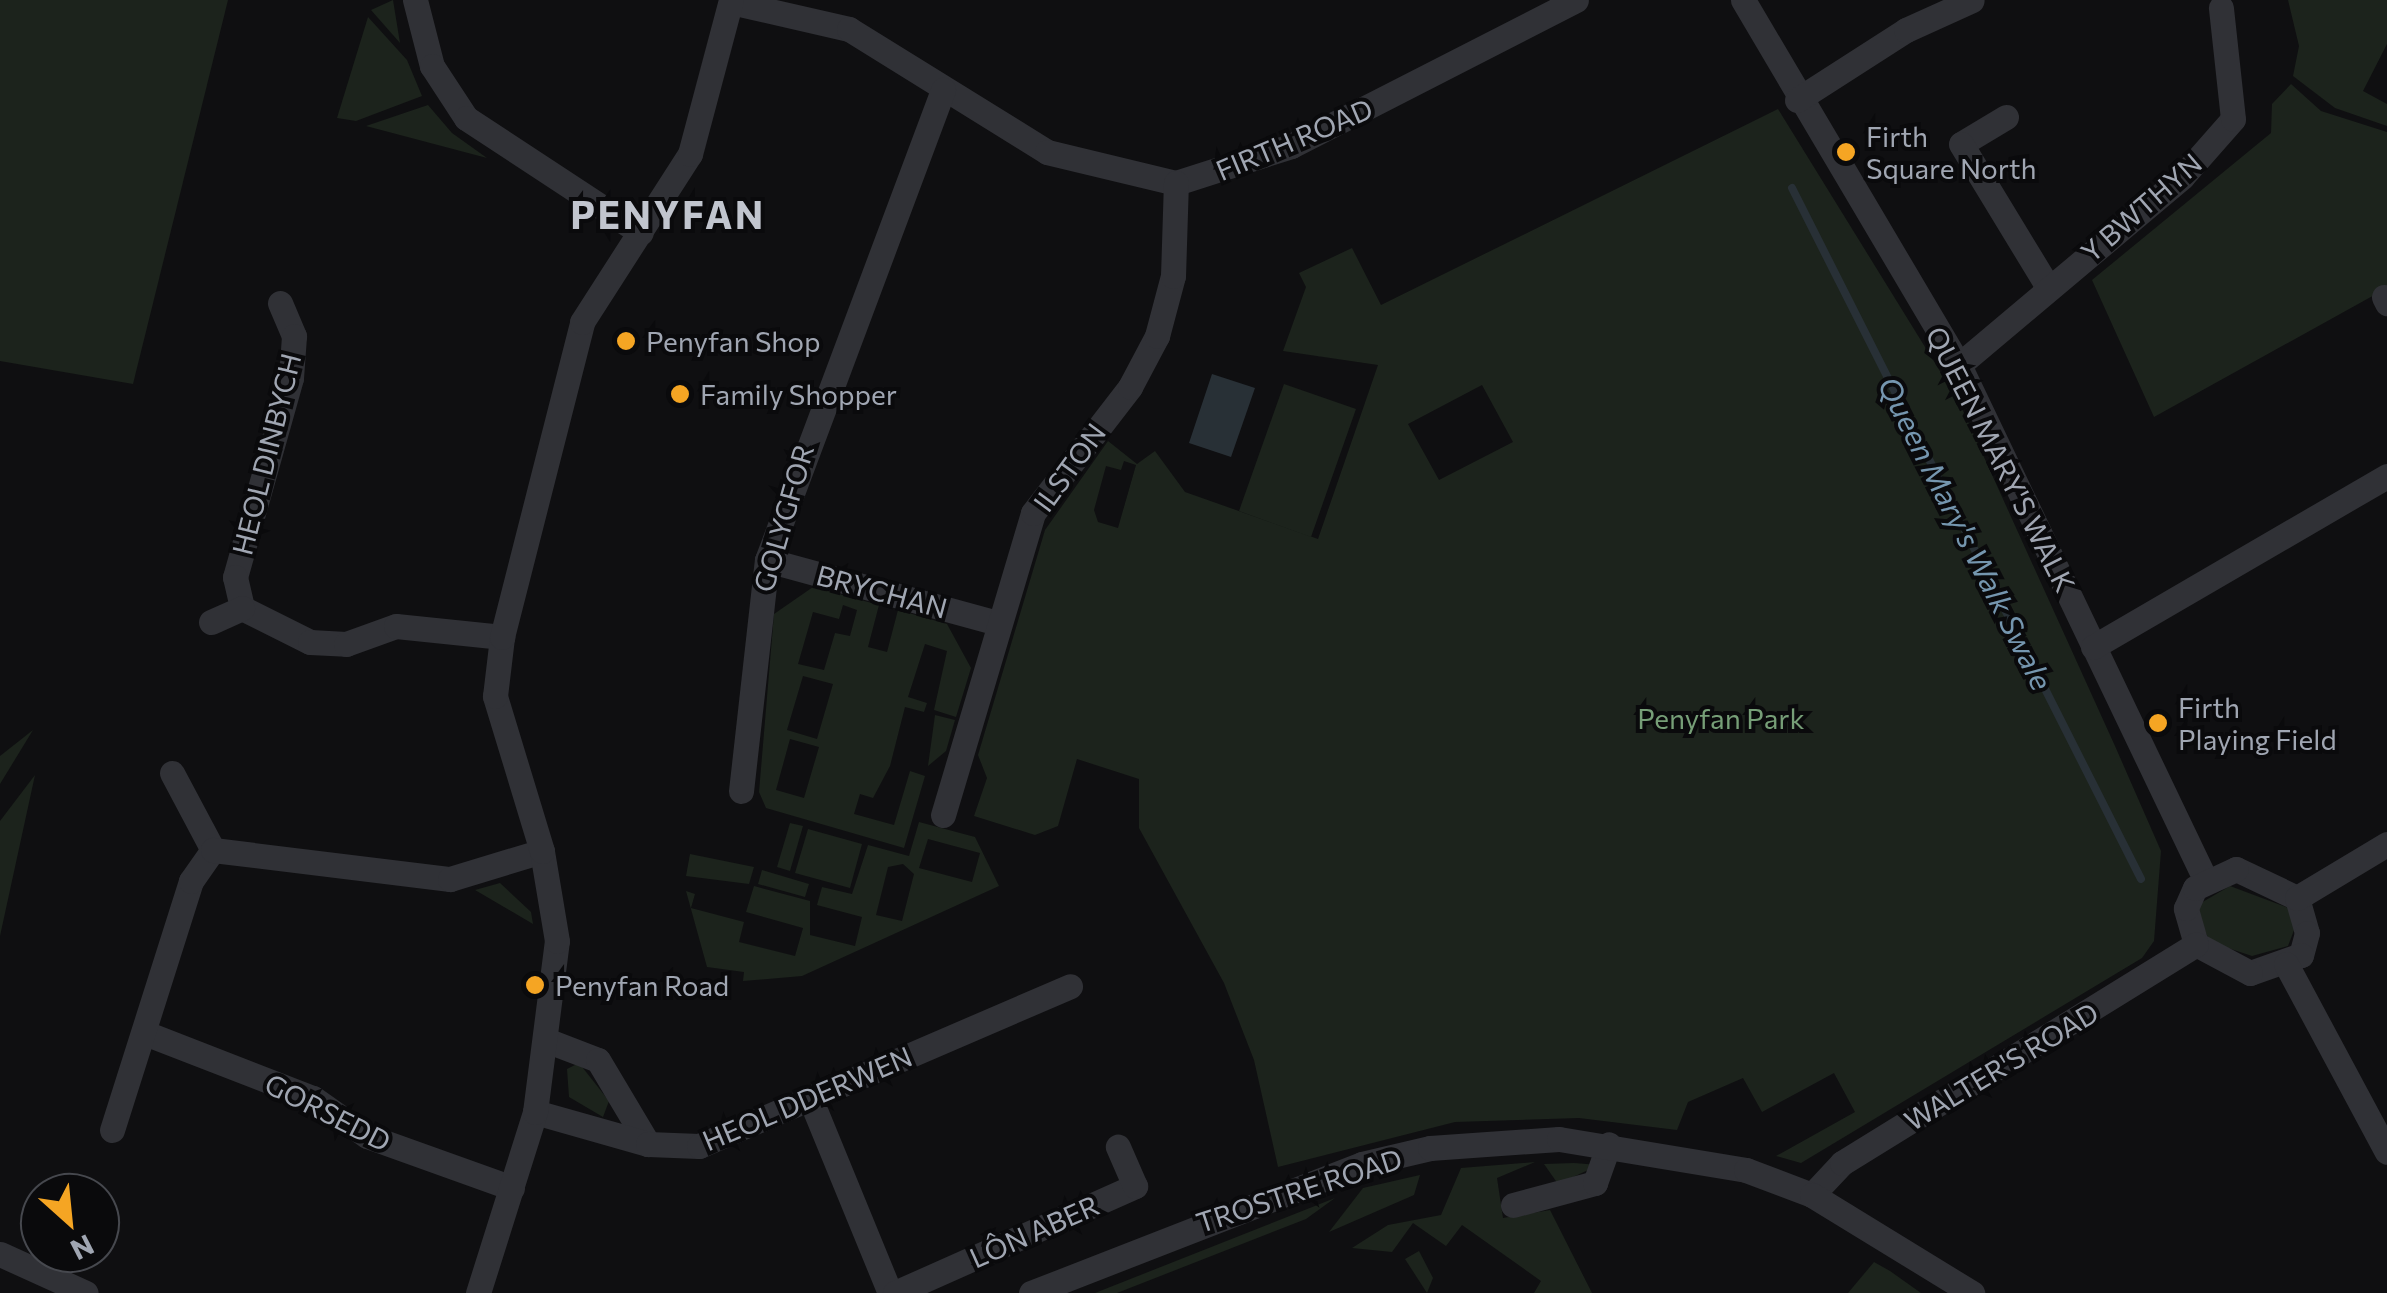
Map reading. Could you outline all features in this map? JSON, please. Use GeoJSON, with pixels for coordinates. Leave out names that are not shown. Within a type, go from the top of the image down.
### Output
{"type":"FeatureCollection","features":[{"type":"Feature","properties":{"kind":"street"},"geometry":{"type":"LineString","coordinates":[[415,0],[432,66],[466,118],[641,233]]}},
{"type":"Feature","properties":{"kind":"street","name":"FIRTH ROAD"},"geometry":{"type":"LineString","coordinates":[[1176,182],[1291,146],[1576,0]]}},
{"type":"Feature","properties":{"kind":"street","name":"QUEEN MARY'S WALK"},"geometry":{"type":"LineString","coordinates":[[1743,0],[1797,100],[1959,364],[2204,879]]}},
{"type":"Feature","properties":{"kind":"street"},"geometry":{"type":"LineString","coordinates":[[1797,100],[1906,30],[1972,0]]}},
{"type":"Feature","properties":{"kind":"street"},"geometry":{"type":"LineString","coordinates":[[478,1293],[536,1112],[551,1042],[558,941],[542,851],[495,696],[502,637],[582,322],[690,154],[731,1],[849,29],[1047,152],[1176,182]]}},
{"type":"Feature","properties":{"kind":"street","name":"Y BWTHYN"},"geometry":{"type":"LineString","coordinates":[[1959,364],[2182,177],[2233,119],[2221,8]]}},
{"type":"Feature","properties":{"kind":"street","name":"GOLYGFOR"},"geometry":{"type":"LineString","coordinates":[[741,791],[767,560],[943,90]]}},
{"type":"Feature","properties":{"kind":"street"},"geometry":{"type":"LineString","coordinates":[[2006,116],[1961,144],[2048,287]]}},
{"type":"Feature","properties":{"kind":"street","name":"ILSTON"},"geometry":{"type":"LineString","coordinates":[[943,815],[996,623],[1034,513],[1130,387],[1157,336],[1172,276],[1176,182]]}},
{"type":"Feature","properties":{"kind":"street","name":"HEOL DINBYCH"},"geometry":{"type":"LineString","coordinates":[[242,608],[236,577],[290,378],[294,336],[280,303]]}},
{"type":"Feature","properties":{"kind":"street"},"geometry":{"type":"LineString","coordinates":[[2093,647],[2387,476]]}},
{"type":"Feature","properties":{"kind":"street","name":"BRYCHAN"},"geometry":{"type":"LineString","coordinates":[[767,560],[996,623]]}},
{"type":"Feature","properties":{"kind":"street"},"geometry":{"type":"LineString","coordinates":[[211,622],[242,608],[310,642],[346,644],[396,626],[502,637]]}},
{"type":"Feature","properties":{"kind":"street"},"geometry":{"type":"LineString","coordinates":[[172,772],[213,850]]}},
{"type":"Feature","properties":{"kind":"street"},"geometry":{"type":"LineString","coordinates":[[2297,898],[2387,844]]}},
{"type":"Feature","properties":{"kind":"street"},"geometry":{"type":"LineString","coordinates":[[213,850],[450,879],[542,851]]}},
{"type":"Feature","properties":{"kind":"street"},"geometry":{"type":"LineString","coordinates":[[112,1130],[191,881],[213,850]]}},
{"type":"Feature","properties":{"kind":"street"},"geometry":{"type":"LineString","coordinates":[[2236,869],[2297,898],[2308,933],[2302,954],[2286,964],[2250,973],[2196,944],[2186,908],[2204,879],[2236,869]]}},
{"type":"Feature","properties":{"kind":"street","name":"WALTER'S ROAD"},"geometry":{"type":"LineString","coordinates":[[1812,1195],[1842,1163],[2196,944]]}},
{"type":"Feature","properties":{"kind":"street"},"geometry":{"type":"LineString","coordinates":[[2286,964],[2387,1152]]}},
{"type":"Feature","properties":{"kind":"street","name":"HEOL DDERWEN"},"geometry":{"type":"LineString","coordinates":[[536,1112],[648,1144],[698,1146],[1070,986]]}},
{"type":"Feature","properties":{"kind":"street","name":"GORSEDD"},"geometry":{"type":"LineString","coordinates":[[145,1033],[313,1098],[367,1136],[512,1188]]}},
{"type":"Feature","properties":{"kind":"street"},"geometry":{"type":"LineString","coordinates":[[551,1042],[598,1060],[648,1144]]}},
{"type":"Feature","properties":{"kind":"street","name":"LÔN ABER"},"geometry":{"type":"LineString","coordinates":[[810,1098],[893,1293],[1135,1186],[1118,1147]]}},
{"type":"Feature","properties":{"kind":"street","name":"TROSTRE ROAD"},"geometry":{"type":"LineString","coordinates":[[1031,1293],[1362,1164],[1494,1140],[1608,1144],[1746,1170],[1812,1195],[1972,1293]]}},
{"type":"Feature","properties":{"kind":"street"},"geometry":{"type":"LineString","coordinates":[[1513,1205],[1595,1183],[1608,1144]]}},
{"type":"Feature","properties":{"kind":"street"},"geometry":{"type":"LineString","coordinates":[[30,1273],[86,1293]]}},
{"type":"Feature","properties":{"kind":"green space"},"geometry":{"type":"Polygon","coordinates":[[[0,0],[228,0],[133,384],[0,361],[0,0]]]}},
{"type":"Feature","properties":{"kind":"green space"},"geometry":{"type":"Polygon","coordinates":[[[393,0],[400,43],[371,10],[393,0]]]}},
{"type":"Feature","properties":{"kind":"green space"},"geometry":{"type":"Polygon","coordinates":[[[2288,0],[2387,0],[2387,44],[2363,91],[2387,104],[2387,126],[2335,108],[2293,76],[2299,46],[2288,0]]]}},
{"type":"Feature","properties":{"kind":"green space"},"geometry":{"type":"Polygon","coordinates":[[[368,17],[407,60],[422,96],[356,121],[337,118],[368,17]]]}},
{"type":"Feature","properties":{"kind":"green space"},"geometry":{"type":"Polygon","coordinates":[[[2291,84],[2321,111],[2387,132],[2387,288],[2154,417],[2092,280],[2271,133],[2272,104],[2291,84]]]}},
{"type":"Feature","properties":{"kind":"green space"},"geometry":{"type":"Polygon","coordinates":[[[428,105],[452,133],[487,158],[366,126],[428,105]]]}},
{"type":"Feature","properties":{"kind":"green space","name":"Penyfan Park"},"geometry":{"type":"Polygon","coordinates":[[[1778,109],[1959,402],[2161,851],[2154,941],[2142,958],[1801,1163],[1776,1156],[1855,1112],[1834,1073],[1762,1112],[1743,1078],[1688,1102],[1677,1130],[1579,1118],[1455,1122],[1278,1167],[1254,1060],[1224,983],[1139,828],[1139,779],[1077,759],[1058,826],[1035,835],[974,816],[987,778],[978,755],[1045,530],[1108,441],[1137,464],[1155,451],[1185,492],[1318,539],[1378,365],[1283,351],[1306,287],[1299,273],[1352,248],[1381,305],[1778,109]],[[1482,385],[1408,424],[1439,480],[1513,442],[1482,385]],[[1124,461],[1121,470],[1106,466],[1094,510],[1098,522],[1118,528],[1136,465],[1124,461]]]}},
{"type":"Feature","properties":{"kind":"green space"},"geometry":{"type":"Polygon","coordinates":[[[1284,384],[1356,409],[1311,537],[1239,511],[1284,384]]]}},
{"type":"Feature","properties":{"kind":"green space"},"geometry":{"type":"Polygon","coordinates":[[[813,587],[879,605],[868,647],[887,652],[898,610],[947,624],[971,668],[956,717],[934,710],[947,651],[925,644],[908,697],[927,703],[924,712],[905,707],[890,766],[873,798],[860,794],[854,814],[894,825],[910,771],[925,776],[904,848],[766,808],[759,792],[774,614],[813,587]],[[843,605],[839,619],[813,612],[798,664],[824,670],[835,633],[850,636],[857,610],[843,605]],[[803,676],[787,730],[817,739],[833,684],[803,676]],[[790,739],[776,790],[804,798],[819,747],[790,739]]]}},
{"type":"Feature","properties":{"kind":"green space"},"geometry":{"type":"Polygon","coordinates":[[[935,715],[955,720],[946,751],[928,766],[935,715]]]}},
{"type":"Feature","properties":{"kind":"green space"},"geometry":{"type":"Polygon","coordinates":[[[33,730],[0,784],[0,756],[33,730]]]}},
{"type":"Feature","properties":{"kind":"green space"},"geometry":{"type":"Polygon","coordinates":[[[35,775],[0,936],[0,821],[35,775]]]}},
{"type":"Feature","properties":{"kind":"green space"},"geometry":{"type":"Polygon","coordinates":[[[919,822],[975,837],[999,886],[802,976],[743,981],[744,972],[707,967],[686,891],[695,894],[691,908],[744,922],[739,942],[795,956],[803,928],[746,912],[754,886],[810,901],[810,935],[855,946],[862,917],[817,905],[822,887],[852,894],[868,845],[909,856],[919,822]],[[928,839],[919,868],[972,882],[980,853],[928,839]],[[903,864],[888,867],[876,915],[902,921],[914,874],[903,864]]]}},
{"type":"Feature","properties":{"kind":"green space"},"geometry":{"type":"Polygon","coordinates":[[[790,823],[803,826],[790,871],[777,867],[790,823]]]}},
{"type":"Feature","properties":{"kind":"green space"},"geometry":{"type":"Polygon","coordinates":[[[808,829],[862,844],[850,888],[795,873],[808,829]]]}},
{"type":"Feature","properties":{"kind":"green space"},"geometry":{"type":"Polygon","coordinates":[[[690,854],[754,867],[749,884],[686,876],[690,854]]]}},
{"type":"Feature","properties":{"kind":"green space"},"geometry":{"type":"Polygon","coordinates":[[[762,870],[809,884],[805,897],[758,884],[762,870]]]}},
{"type":"Feature","properties":{"kind":"green space"},"geometry":{"type":"Polygon","coordinates":[[[500,883],[531,912],[533,924],[475,890],[500,883]]]}},
{"type":"Feature","properties":{"kind":"green space"},"geometry":{"type":"Polygon","coordinates":[[[2230,886],[2289,908],[2296,925],[2288,946],[2252,956],[2210,942],[2194,907],[2230,886]]]}},
{"type":"Feature","properties":{"kind":"green space"},"geometry":{"type":"Polygon","coordinates":[[[579,1063],[609,1101],[603,1117],[569,1097],[567,1069],[579,1063]]]}},
{"type":"Feature","properties":{"kind":"green space"},"geometry":{"type":"Polygon","coordinates":[[[1535,1162],[1497,1178],[1503,1218],[1550,1210],[1592,1293],[1534,1293],[1541,1281],[1462,1225],[1446,1246],[1413,1223],[1392,1252],[1352,1248],[1388,1225],[1441,1215],[1461,1168],[1535,1162]]]}},
{"type":"Feature","properties":{"kind":"green space"},"geometry":{"type":"Polygon","coordinates":[[[1574,1163],[1599,1165],[1558,1184],[1544,1164],[1574,1163]]]}},
{"type":"Feature","properties":{"kind":"green space"},"geometry":{"type":"Polygon","coordinates":[[[1420,1175],[1414,1195],[1329,1232],[1363,1188],[1420,1175]]]}},
{"type":"Feature","properties":{"kind":"green space"},"geometry":{"type":"Polygon","coordinates":[[[1335,1198],[1306,1219],[1117,1293],[1095,1293],[1335,1198]]]}},
{"type":"Feature","properties":{"kind":"green space"},"geometry":{"type":"Polygon","coordinates":[[[1419,1251],[1433,1278],[1427,1293],[1405,1259],[1419,1251]]]}},
{"type":"Feature","properties":{"kind":"green space"},"geometry":{"type":"Polygon","coordinates":[[[1874,1262],[1890,1271],[1921,1293],[1848,1293],[1874,1262]]]}},
{"type":"Feature","properties":{"kind":"shaded area"},"geometry":{"type":"Polygon","coordinates":[[[1212,374],[1255,388],[1231,457],[1189,443],[1212,374]]]}},
{"type":"Feature","properties":{"kind":"waterway","name":"Queen Mary's Walk Swale"},"geometry":{"type":"LineString","coordinates":[[1792,188],[2141,879]]}},
{"type":"Feature","properties":{"kind":"place","name":"Firth Square North"},"geometry":{"type":"Point","coordinates":[1846,152]}},
{"type":"Feature","properties":{"kind":"place","name":"Penyfan Shop"},"geometry":{"type":"Point","coordinates":[626,341]}},
{"type":"Feature","properties":{"kind":"place","name":"Family Shopper"},"geometry":{"type":"Point","coordinates":[680,394]}},
{"type":"Feature","properties":{"kind":"place","name":"Firth Playing Field"},"geometry":{"type":"Point","coordinates":[2158,723]}},
{"type":"Feature","properties":{"kind":"place","name":"Penyfan Road"},"geometry":{"type":"Point","coordinates":[535,985]}},
{"type":"Feature","properties":{"kind":"district","name":"PENYFAN"},"geometry":{"type":"Point","coordinates":[668,214]}}]}
